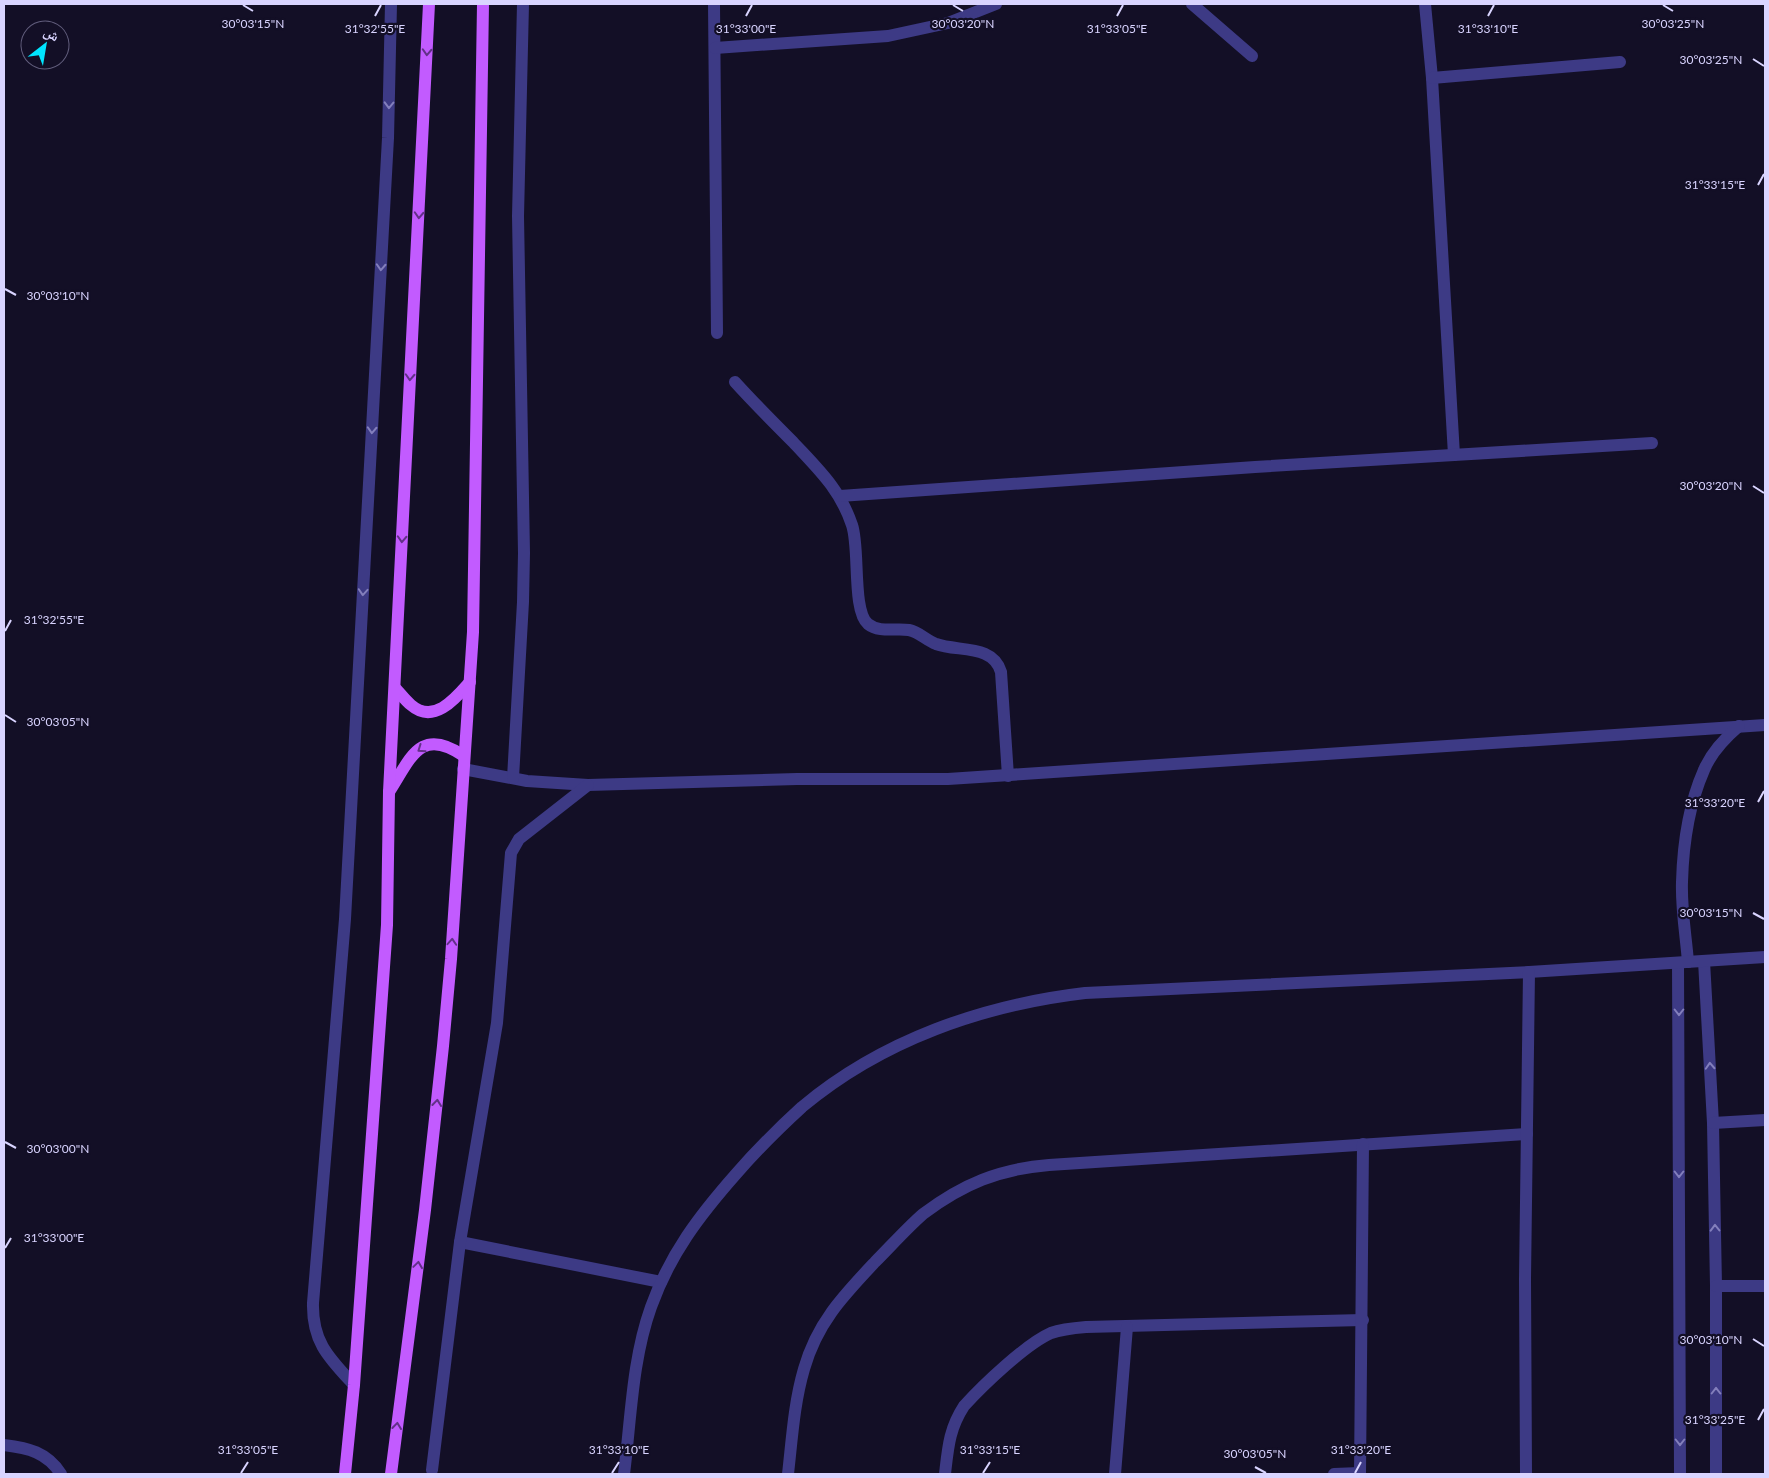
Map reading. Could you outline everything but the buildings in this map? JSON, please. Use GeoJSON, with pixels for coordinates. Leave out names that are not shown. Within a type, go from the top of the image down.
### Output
{"type":"FeatureCollection","features":[{"type":"Feature","properties":{"kind":"main road"},"geometry":{"type":"LineString","coordinates":[[345,1474],[354,1385],[386,925],[389,792],[429,4]]}},
{"type":"Feature","properties":{"kind":"main road"},"geometry":{"type":"LineString","coordinates":[[392,1474],[434,1136],[451,959],[470,682],[476,483],[482,4]]}},
{"type":"Feature","properties":{"kind":"main road"},"geometry":{"type":"LineString","coordinates":[[394,688],[411,706],[432,711],[439,710],[451,703],[470,682]]}},
{"type":"Feature","properties":{"kind":"main road"},"geometry":{"type":"LineString","coordinates":[[389,792],[414,754],[423,746],[441,744],[452,748],[464,756]]}},
{"type":"Feature","properties":{"kind":"street"},"geometry":{"type":"LineString","coordinates":[[354,1385],[330,1360],[319,1342],[314,1322],[313,1303],[345,918],[388,138],[391,4]]}},
{"type":"Feature","properties":{"kind":"street"},"geometry":{"type":"LineString","coordinates":[[513,778],[524,553],[518,216],[523,4]]}},
{"type":"Feature","properties":{"kind":"street"},"geometry":{"type":"LineString","coordinates":[[714,4],[717,333]]}},
{"type":"Feature","properties":{"kind":"street"},"geometry":{"type":"LineString","coordinates":[[714,48],[888,36],[948,23],[996,4]]}},
{"type":"Feature","properties":{"kind":"street"},"geometry":{"type":"LineString","coordinates":[[1192,4],[1252,56]]}},
{"type":"Feature","properties":{"kind":"street"},"geometry":{"type":"LineString","coordinates":[[1425,4],[1432,78],[1454,455]]}},
{"type":"Feature","properties":{"kind":"street"},"geometry":{"type":"LineString","coordinates":[[1432,78],[1620,62]]}},
{"type":"Feature","properties":{"kind":"street"},"geometry":{"type":"LineString","coordinates":[[735,382],[824,475],[840,496],[853,528],[856,545],[859,608],[863,619],[872,627],[878,629],[908,630],[942,646],[984,653],[990,656],[999,666],[1008,776]]}},
{"type":"Feature","properties":{"kind":"street"},"geometry":{"type":"LineString","coordinates":[[840,496],[1652,443]]}},
{"type":"Feature","properties":{"kind":"street"},"geometry":{"type":"LineString","coordinates":[[464,769],[557,784],[588,785],[797,780],[948,779],[1765,725]]}},
{"type":"Feature","properties":{"kind":"street"},"geometry":{"type":"LineString","coordinates":[[1680,1474],[1682,884],[1690,814],[1704,769],[1725,738],[1739,726]]}},
{"type":"Feature","properties":{"kind":"street"},"geometry":{"type":"LineString","coordinates":[[432,1470],[460,1242],[497,1023],[511,852],[519,838],[588,785]]}},
{"type":"Feature","properties":{"kind":"street"},"geometry":{"type":"LineString","coordinates":[[624,1474],[638,1358],[651,1308],[661,1282],[684,1239],[704,1211],[748,1161],[802,1107],[852,1072],[888,1050],[951,1023],[1017,1004],[1085,994],[1529,972],[1765,957]]}},
{"type":"Feature","properties":{"kind":"street"},"geometry":{"type":"LineString","coordinates":[[1704,962],[1713,1123],[1716,1286],[1716,1474]]}},
{"type":"Feature","properties":{"kind":"street"},"geometry":{"type":"LineString","coordinates":[[1526,1474],[1525,1279],[1529,972]]}},
{"type":"Feature","properties":{"kind":"street"},"geometry":{"type":"LineString","coordinates":[[1713,1123],[1765,1120]]}},
{"type":"Feature","properties":{"kind":"street"},"geometry":{"type":"LineString","coordinates":[[788,1474],[799,1387],[810,1349],[829,1314],[840,1298],[909,1227],[923,1214],[955,1192],[991,1176],[1030,1167],[1526,1134]]}},
{"type":"Feature","properties":{"kind":"street"},"geometry":{"type":"LineString","coordinates":[[1334,1474],[1360,1473],[1364,1144]]}},
{"type":"Feature","properties":{"kind":"street"},"geometry":{"type":"LineString","coordinates":[[460,1242],[661,1282]]}},
{"type":"Feature","properties":{"kind":"street"},"geometry":{"type":"LineString","coordinates":[[1716,1286],[1765,1286]]}},
{"type":"Feature","properties":{"kind":"street"},"geometry":{"type":"LineString","coordinates":[[945,1474],[950,1435],[958,1416],[972,1398],[1030,1345],[1062,1330],[1086,1327],[1363,1320]]}},
{"type":"Feature","properties":{"kind":"street"},"geometry":{"type":"LineString","coordinates":[[1115,1474],[1127,1327]]}},
{"type":"Feature","properties":{"kind":"street"},"geometry":{"type":"LineString","coordinates":[[4,1445],[28,1448],[38,1452],[51,1462],[60,1474]]}}]}
